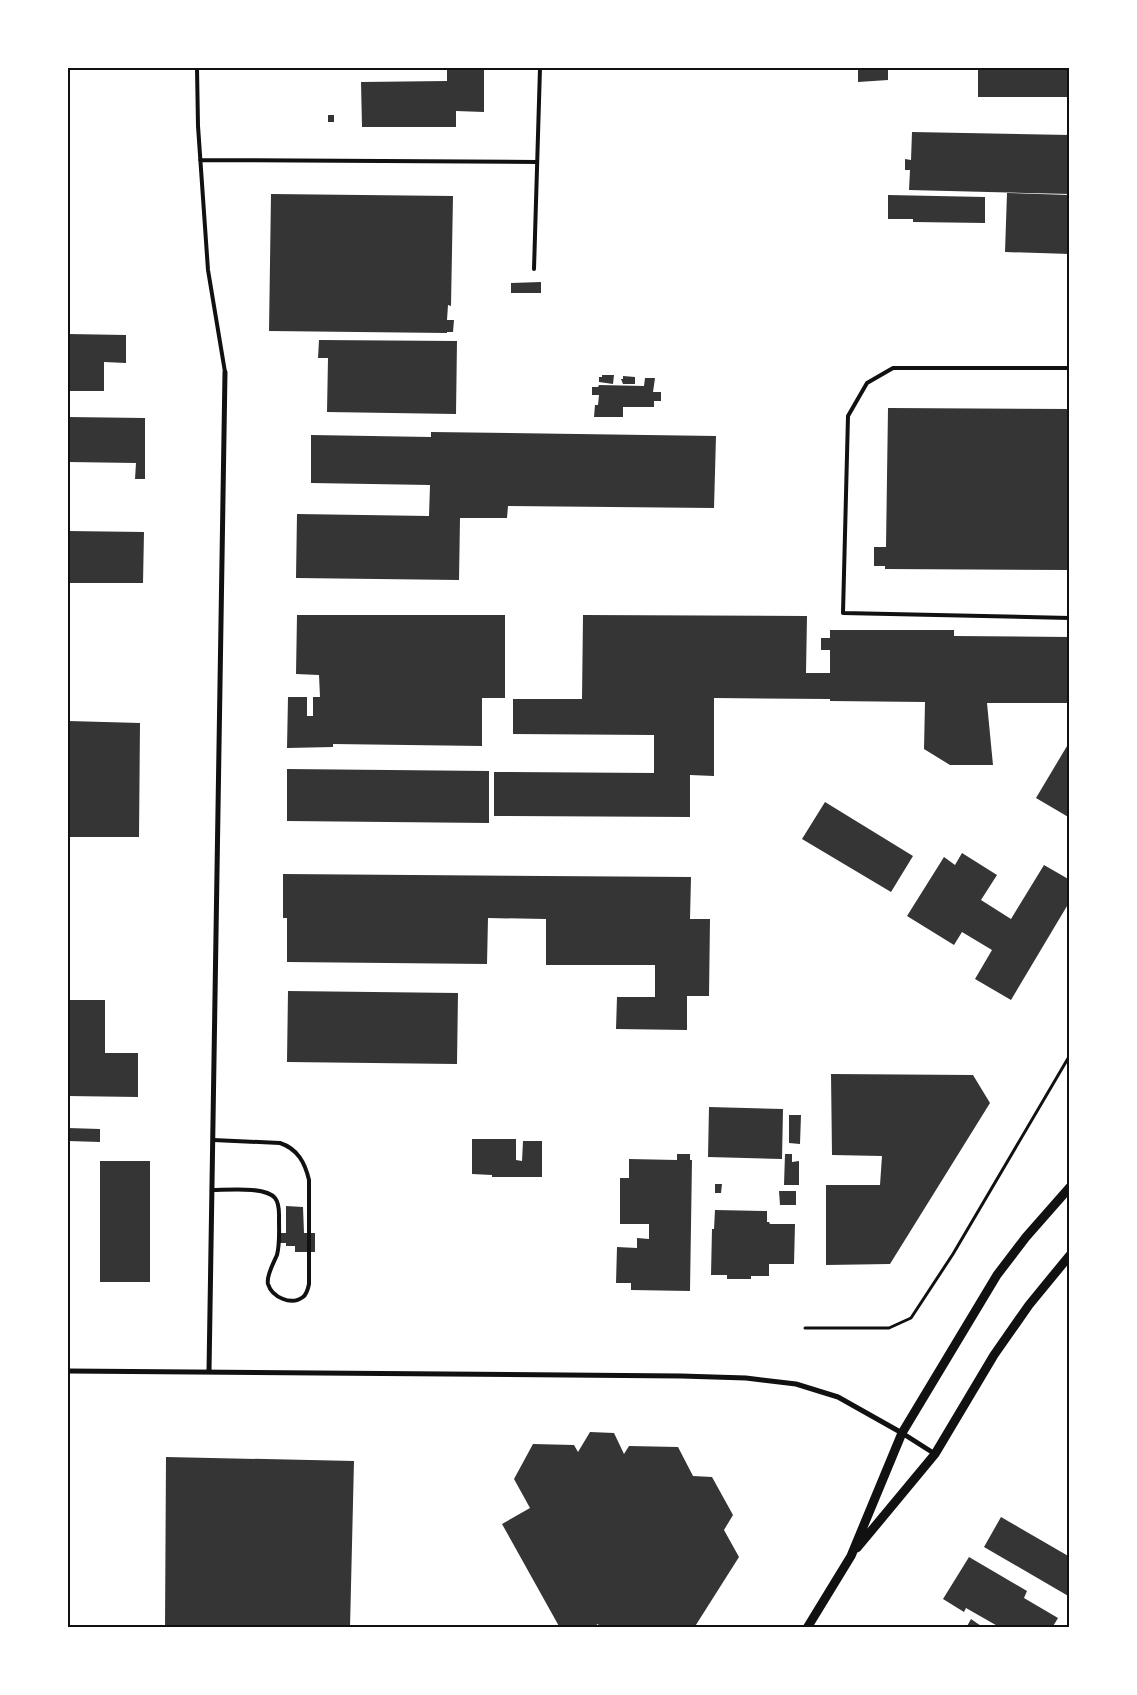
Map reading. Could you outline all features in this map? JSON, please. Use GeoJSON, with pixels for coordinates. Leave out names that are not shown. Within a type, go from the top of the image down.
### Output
{"type":"FeatureCollection","features":[{"type":"Feature","properties":{"kind":"street"},"geometry":{"type":"LineString","coordinates":[[209,1372],[225,372]]}},
{"type":"Feature","properties":{"kind":"street"},"geometry":{"type":"LineString","coordinates":[[851,1556],[902,1433],[997,1276],[1031,1230],[1070,1187]]}},
{"type":"Feature","properties":{"kind":"street"},"geometry":{"type":"LineString","coordinates":[[807,1628],[851,1556],[935,1454],[994,1355],[1028,1305],[1070,1255]]}},
{"type":"Feature","properties":{"kind":"street"},"geometry":{"type":"LineString","coordinates":[[68,1371],[746,1378],[796,1384],[838,1397],[935,1454]]}},
{"type":"Feature","properties":{"kind":"lane"},"geometry":{"type":"LineString","coordinates":[[197,68],[200,160],[208,270],[225,372]]}},
{"type":"Feature","properties":{"kind":"lane"},"geometry":{"type":"LineString","coordinates":[[534,269],[540,68]]}},
{"type":"Feature","properties":{"kind":"lane"},"geometry":{"type":"LineString","coordinates":[[200,160],[537,162]]}},
{"type":"Feature","properties":{"kind":"lane"},"geometry":{"type":"LineString","coordinates":[[1069,368],[893,368],[867,383],[848,416],[842,613],[1070,618]]}},
{"type":"Feature","properties":{"kind":"lane"},"geometry":{"type":"LineString","coordinates":[[212,1190],[259,1190],[270,1194],[276,1199],[279,1210],[280,1245],[267,1278],[268,1284],[280,1298],[288,1300],[302,1298],[307,1293],[309,1284],[309,1180],[307,1170],[301,1158],[288,1146],[280,1143],[213,1140]]}},
{"type":"Feature","properties":{"kind":"path"},"geometry":{"type":"LineString","coordinates":[[806,1328],[889,1328],[911,1318],[953,1254],[1070,1055]]}},
{"type":"Feature","properties":{"kind":"building"},"geometry":{"type":"Polygon","coordinates":[[[447,68],[484,68],[484,112],[456,111],[456,127],[362,127],[361,82],[447,81],[447,68]]]}},
{"type":"Feature","properties":{"kind":"building"},"geometry":{"type":"Polygon","coordinates":[[[858,68],[888,68],[888,80],[858,82],[858,68]]]}},
{"type":"Feature","properties":{"kind":"building"},"geometry":{"type":"Polygon","coordinates":[[[978,68],[1070,68],[1070,97],[978,97],[978,68]]]}},
{"type":"Feature","properties":{"kind":"building"},"geometry":{"type":"Polygon","coordinates":[[[328,115],[334,115],[334,122],[328,122],[328,115]]]}},
{"type":"Feature","properties":{"kind":"building"},"geometry":{"type":"Polygon","coordinates":[[[912,132],[1070,135],[1070,194],[909,190],[910,170],[905,170],[905,159],[911,160],[912,132]]]}},
{"type":"Feature","properties":{"kind":"building"},"geometry":{"type":"Polygon","coordinates":[[[1007,193],[1070,195],[1070,254],[1005,252],[1007,193]]]}},
{"type":"Feature","properties":{"kind":"building"},"geometry":{"type":"Polygon","coordinates":[[[271,194],[453,196],[451,306],[448,305],[447,320],[454,320],[453,332],[269,331],[271,194]]]}},
{"type":"Feature","properties":{"kind":"building"},"geometry":{"type":"Polygon","coordinates":[[[888,195],[985,197],[985,223],[913,222],[913,219],[888,219],[888,195]]]}},
{"type":"Feature","properties":{"kind":"building"},"geometry":{"type":"Polygon","coordinates":[[[541,282],[541,293],[511,293],[511,283],[541,282]]]}},
{"type":"Feature","properties":{"kind":"building"},"geometry":{"type":"Polygon","coordinates":[[[68,334],[126,335],[126,363],[104,362],[104,391],[68,391],[68,334]]]}},
{"type":"Feature","properties":{"kind":"building"},"geometry":{"type":"Polygon","coordinates":[[[319,340],[457,341],[456,414],[327,412],[328,358],[318,358],[319,340]]]}},
{"type":"Feature","properties":{"kind":"building"},"geometry":{"type":"Polygon","coordinates":[[[602,375],[614,375],[613,384],[599,382],[599,377],[602,377],[602,375]]]}},
{"type":"Feature","properties":{"kind":"building"},"geometry":{"type":"Polygon","coordinates":[[[623,376],[635,377],[635,384],[623,384],[621,379],[623,379],[623,376]]]}},
{"type":"Feature","properties":{"kind":"building"},"geometry":{"type":"Polygon","coordinates":[[[645,378],[655,378],[653,392],[661,392],[661,401],[654,401],[654,407],[623,407],[623,417],[594,417],[595,405],[598,405],[599,395],[592,395],[592,387],[598,387],[599,385],[644,386],[645,378]]]}},
{"type":"Feature","properties":{"kind":"building"},"geometry":{"type":"Polygon","coordinates":[[[888,408],[1070,409],[1070,570],[885,569],[885,566],[874,566],[874,547],[886,547],[888,408]]]}},
{"type":"Feature","properties":{"kind":"building"},"geometry":{"type":"Polygon","coordinates":[[[68,417],[145,418],[145,479],[135,479],[136,463],[68,462],[68,417]]]}},
{"type":"Feature","properties":{"kind":"building"},"geometry":{"type":"Polygon","coordinates":[[[431,432],[716,436],[714,508],[508,506],[507,518],[460,518],[459,580],[296,578],[297,514],[429,516],[430,485],[311,483],[311,435],[431,437],[431,432]]]}},
{"type":"Feature","properties":{"kind":"building"},"geometry":{"type":"Polygon","coordinates":[[[68,531],[144,532],[143,583],[68,583],[68,531]]]}},
{"type":"Feature","properties":{"kind":"building"},"geometry":{"type":"Polygon","coordinates":[[[297,615],[505,615],[505,698],[482,698],[482,746],[333,744],[333,747],[287,748],[288,697],[307,697],[307,716],[313,716],[313,697],[320,697],[319,675],[296,674],[297,615]]]}},
{"type":"Feature","properties":{"kind":"building"},"geometry":{"type":"Polygon","coordinates":[[[583,615],[807,616],[806,673],[830,673],[830,650],[821,650],[821,638],[830,638],[830,630],[954,630],[954,636],[1070,637],[1070,703],[987,703],[993,765],[950,765],[924,749],[925,702],[714,698],[714,776],[690,775],[690,817],[494,816],[494,772],[654,773],[654,735],[513,734],[513,699],[582,699],[583,615]]]}},
{"type":"Feature","properties":{"kind":"building"},"geometry":{"type":"Polygon","coordinates":[[[68,721],[140,723],[139,837],[68,837],[68,721]]]}},
{"type":"Feature","properties":{"kind":"building"},"geometry":{"type":"Polygon","coordinates":[[[1070,741],[1070,818],[1036,798],[1070,741]]]}},
{"type":"Feature","properties":{"kind":"building"},"geometry":{"type":"Polygon","coordinates":[[[287,769],[489,771],[489,823],[287,821],[287,769]]]}},
{"type":"Feature","properties":{"kind":"building"},"geometry":{"type":"Polygon","coordinates":[[[825,802],[913,856],[891,892],[802,839],[825,802]]]}},
{"type":"Feature","properties":{"kind":"building"},"geometry":{"type":"Polygon","coordinates":[[[962,853],[997,875],[981,900],[1011,919],[1044,865],[1070,880],[1070,901],[1011,1000],[975,979],[992,950],[962,932],[954,945],[907,916],[944,857],[955,865],[962,853]]]}},
{"type":"Feature","properties":{"kind":"building"},"geometry":{"type":"Polygon","coordinates":[[[68,864],[70,864],[70,908],[68,908],[68,864]]]}},
{"type":"Feature","properties":{"kind":"building"},"geometry":{"type":"Polygon","coordinates":[[[283,874],[691,877],[690,919],[710,919],[709,996],[687,996],[687,1030],[616,1029],[617,997],[655,997],[655,965],[546,965],[546,919],[488,918],[487,964],[287,962],[287,918],[283,918],[283,874]]]}},
{"type":"Feature","properties":{"kind":"building"},"geometry":{"type":"Polygon","coordinates":[[[288,991],[458,993],[457,1064],[287,1062],[288,991]]]}},
{"type":"Feature","properties":{"kind":"building"},"geometry":{"type":"Polygon","coordinates":[[[68,1000],[105,1000],[105,1053],[138,1053],[138,1097],[68,1096],[68,1000]]]}},
{"type":"Feature","properties":{"kind":"building"},"geometry":{"type":"Polygon","coordinates":[[[831,1074],[973,1075],[990,1103],[890,1264],[826,1265],[826,1185],[880,1185],[882,1156],[832,1155],[831,1074]]]}},
{"type":"Feature","properties":{"kind":"building"},"geometry":{"type":"Polygon","coordinates":[[[709,1107],[783,1109],[782,1159],[708,1157],[709,1107]]]}},
{"type":"Feature","properties":{"kind":"building"},"geometry":{"type":"Polygon","coordinates":[[[789,1115],[801,1115],[800,1144],[789,1143],[789,1115]]]}},
{"type":"Feature","properties":{"kind":"building"},"geometry":{"type":"Polygon","coordinates":[[[68,1128],[100,1129],[100,1142],[68,1141],[68,1128]]]}},
{"type":"Feature","properties":{"kind":"building"},"geometry":{"type":"Polygon","coordinates":[[[472,1139],[516,1139],[516,1160],[522,1161],[523,1141],[542,1141],[542,1177],[492,1177],[492,1175],[472,1174],[472,1139]]]}},
{"type":"Feature","properties":{"kind":"building"},"geometry":{"type":"Polygon","coordinates":[[[677,1154],[690,1154],[690,1160],[692,1160],[690,1291],[631,1290],[631,1283],[616,1283],[617,1247],[637,1248],[637,1238],[649,1239],[649,1224],[620,1224],[620,1178],[629,1178],[629,1159],[677,1160],[677,1154]]]}},
{"type":"Feature","properties":{"kind":"building"},"geometry":{"type":"Polygon","coordinates":[[[785,1154],[792,1154],[792,1162],[799,1161],[799,1185],[784,1185],[785,1154]]]}},
{"type":"Feature","properties":{"kind":"building"},"geometry":{"type":"Polygon","coordinates":[[[100,1161],[150,1161],[150,1282],[100,1282],[100,1161]]]}},
{"type":"Feature","properties":{"kind":"building"},"geometry":{"type":"Polygon","coordinates":[[[715,1184],[722,1184],[721,1193],[715,1193],[715,1184]]]}},
{"type":"Feature","properties":{"kind":"building"},"geometry":{"type":"Polygon","coordinates":[[[779,1191],[796,1191],[796,1205],[780,1205],[779,1191]]]}},
{"type":"Feature","properties":{"kind":"building"},"geometry":{"type":"Polygon","coordinates":[[[286,1206],[303,1207],[304,1233],[315,1233],[315,1252],[295,1252],[295,1246],[286,1246],[286,1243],[278,1243],[278,1233],[286,1233],[286,1206]]]}},
{"type":"Feature","properties":{"kind":"building"},"geometry":{"type":"Polygon","coordinates":[[[715,1210],[767,1211],[767,1222],[770,1224],[795,1224],[794,1264],[769,1264],[769,1276],[751,1276],[751,1279],[727,1279],[727,1275],[711,1275],[712,1229],[714,1229],[715,1210]]]}},
{"type":"Feature","properties":{"kind":"building"},"geometry":{"type":"Polygon","coordinates":[[[590,1432],[614,1433],[624,1454],[629,1446],[678,1447],[693,1476],[712,1477],[733,1515],[724,1530],[739,1557],[694,1628],[600,1628],[598,1624],[591,1628],[560,1628],[502,1524],[530,1508],[514,1479],[533,1444],[574,1445],[578,1452],[590,1432]]]}},
{"type":"Feature","properties":{"kind":"building"},"geometry":{"type":"Polygon","coordinates":[[[166,1457],[354,1461],[350,1628],[165,1628],[166,1457]]]}},
{"type":"Feature","properties":{"kind":"building"},"geometry":{"type":"Polygon","coordinates":[[[1001,1517],[1070,1557],[1070,1597],[984,1547],[1001,1517]]]}},
{"type":"Feature","properties":{"kind":"building"},"geometry":{"type":"Polygon","coordinates":[[[969,1557],[1027,1591],[1024,1598],[1058,1618],[1052,1628],[1001,1628],[966,1608],[964,1612],[943,1599],[969,1557]]]}},
{"type":"Feature","properties":{"kind":"building"},"geometry":{"type":"Polygon","coordinates":[[[971,1619],[984,1628],[966,1628],[971,1619]]]}}]}
